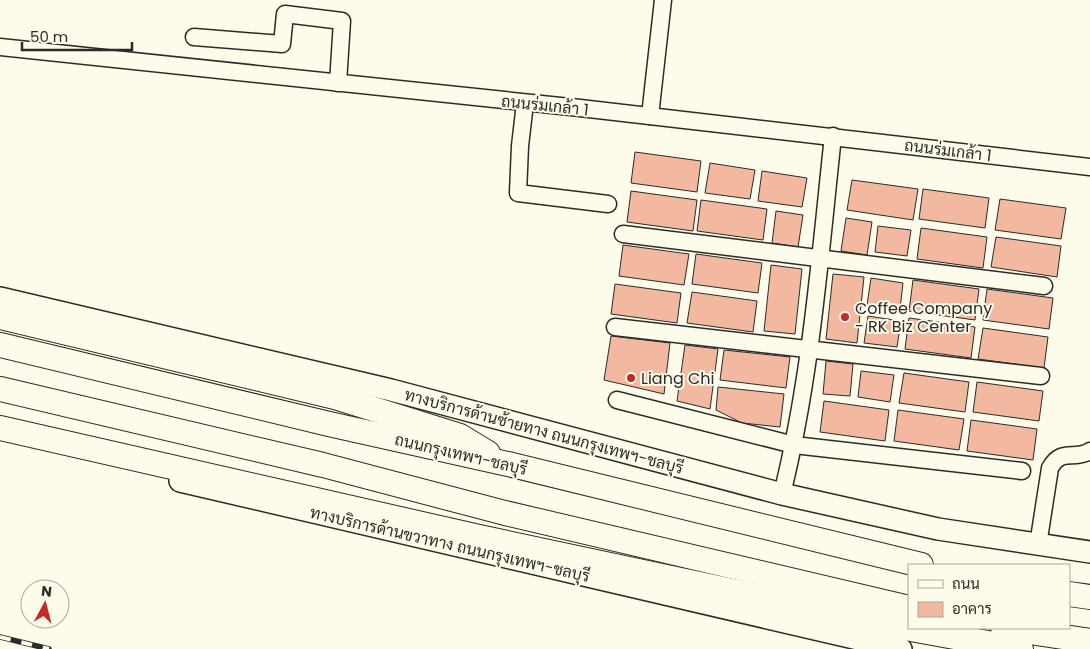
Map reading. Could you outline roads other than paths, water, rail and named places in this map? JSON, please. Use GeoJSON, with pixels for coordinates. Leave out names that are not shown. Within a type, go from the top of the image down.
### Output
{"type":"FeatureCollection","features":[{"type":"Feature","properties":{"kind":"highway"},"geometry":{"type":"LineString","coordinates":[[0,317],[336,397],[460,436],[508,464]]}},
{"type":"Feature","properties":{"kind":"highway","name":"ถนนกรุงเทพฯ-ชลบุรี"},"geometry":{"type":"LineString","coordinates":[[0,345],[329,424],[508,464],[917,564]]}},
{"type":"Feature","properties":{"kind":"highway"},"geometry":{"type":"LineString","coordinates":[[0,388],[323,465],[505,512],[908,608]]}},
{"type":"Feature","properties":{"kind":"highway"},"geometry":{"type":"LineString","coordinates":[[0,412],[302,484],[433,511],[505,512]]}},
{"type":"Feature","properties":{"kind":"highway"},"geometry":{"type":"LineString","coordinates":[[0,428],[498,541],[908,629]]}},
{"type":"Feature","properties":{"kind":"highway"},"geometry":{"type":"LineString","coordinates":[[1070,594],[1090,597]]}},
{"type":"Feature","properties":{"kind":"highway"},"geometry":{"type":"LineString","coordinates":[[911,629],[1021,649]]}},
{"type":"Feature","properties":{"kind":"highway"},"geometry":{"type":"LineString","coordinates":[[1009,629],[1090,642]]}},
{"type":"Feature","properties":{"kind":"main road","name":"ทางบริการด้านซ้ายทาง ถนนกรุงเทพฯ-ชลบุรี"},"geometry":{"type":"LineString","coordinates":[[0,298],[391,390],[782,494],[938,529],[1090,552]]}},
{"type":"Feature","properties":{"kind":"main road","name":"ทางบริการด้านขวาทาง ถนนกรุงเทพฯ-ชลบุรี"},"geometry":{"type":"LineString","coordinates":[[0,440],[901,649]]}},
{"type":"Feature","properties":{"kind":"street"},"geometry":{"type":"LineString","coordinates":[[650,116],[662,0]]}},
{"type":"Feature","properties":{"kind":"street"},"geometry":{"type":"LineString","coordinates":[[194,37],[282,44],[285,14],[342,21],[338,83]]}},
{"type":"Feature","properties":{"kind":"street","name":"ถนนร่มเกล้า 1"},"geometry":{"type":"LineString","coordinates":[[0,47],[833,136],[1090,167]]}},
{"type":"Feature","properties":{"kind":"street"},"geometry":{"type":"LineString","coordinates":[[525,103],[520,146],[518,193],[608,204]]}},
{"type":"Feature","properties":{"kind":"street"},"geometry":{"type":"LineString","coordinates":[[782,494],[794,445],[809,349],[833,136]]}},
{"type":"Feature","properties":{"kind":"street"},"geometry":{"type":"LineString","coordinates":[[623,234],[1044,286]]}},
{"type":"Feature","properties":{"kind":"street"},"geometry":{"type":"LineString","coordinates":[[615,327],[1041,376]]}},
{"type":"Feature","properties":{"kind":"street"},"geometry":{"type":"LineString","coordinates":[[617,400],[794,445],[1022,471]]}},
{"type":"Feature","properties":{"kind":"street"},"geometry":{"type":"LineString","coordinates":[[1038,545],[1050,468],[1055,460],[1063,455],[1090,451]]}},
{"type":"Feature","properties":{"kind":"railway"},"geometry":{"type":"LineString","coordinates":[[0,637],[49,649]]}},
{"type":"Feature","properties":{"kind":"place","name":"Coffee Company - RK Biz Center"},"geometry":{"type":"Point","coordinates":[845,317]}},
{"type":"Feature","properties":{"kind":"place","name":"Liang Chi"},"geometry":{"type":"Point","coordinates":[631,378]}}]}
